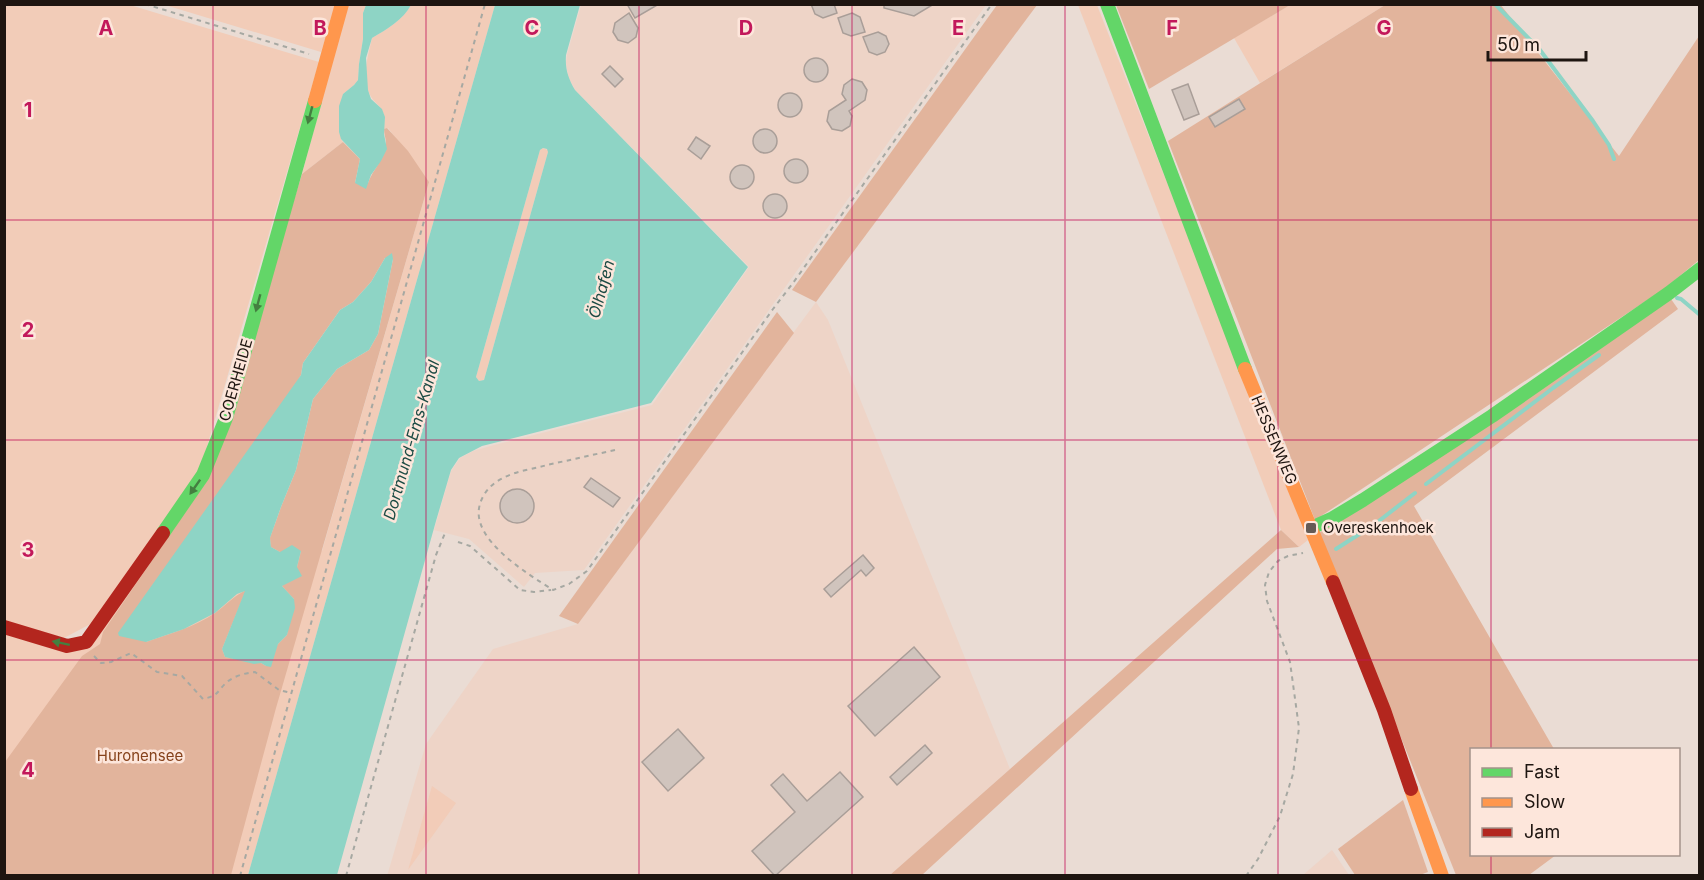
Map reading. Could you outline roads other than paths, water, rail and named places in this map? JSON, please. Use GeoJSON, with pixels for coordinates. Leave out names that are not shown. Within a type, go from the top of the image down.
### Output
{"type":"FeatureCollection","features":[{"type":"Feature","properties":{"kind":"street","name":"COERHEIDE"},"geometry":{"type":"LineString","coordinates":[[4,627],[67,646],[86,642],[204,475],[226,418],[342,4]]}},
{"type":"Feature","properties":{"kind":"street","name":"HESSENWEG"},"geometry":{"type":"LineString","coordinates":[[1107,4],[1236,346],[1384,711],[1442,876]]}},
{"type":"Feature","properties":{"kind":"street"},"geometry":{"type":"LineString","coordinates":[[1311,528],[1363,500],[1492,416],[1700,269]]}},
{"type":"Feature","properties":{"kind":"water"},"geometry":{"type":"Polygon","coordinates":[[[366,5],[411,5],[389,28],[372,38],[366,58],[368,90],[371,99],[382,109],[385,117],[384,134],[387,149],[371,175],[366,189],[355,183],[360,159],[341,139],[339,106],[343,94],[358,80],[363,39],[363,13],[366,5]]]}},
{"type":"Feature","properties":{"kind":"water"},"geometry":{"type":"Polygon","coordinates":[[[495,5],[580,5],[566,55],[570,81],[575,90],[748,267],[651,403],[482,446],[459,458],[451,470],[436,521],[337,875],[248,875],[495,5]],[[547,149],[540,150],[476,377],[479,381],[484,380],[547,149]]]}},
{"type":"Feature","properties":{"kind":"water"},"geometry":{"type":"Polygon","coordinates":[[[392,253],[393,259],[378,334],[369,350],[337,369],[313,399],[296,470],[270,538],[271,547],[280,552],[292,545],[301,551],[297,567],[302,576],[282,586],[294,599],[295,608],[287,635],[278,644],[271,667],[225,657],[222,649],[245,591],[237,594],[215,613],[184,629],[146,642],[119,636],[118,633],[301,375],[303,363],[340,310],[353,302],[371,282],[385,258],[392,253]]]}},
{"type":"Feature","properties":{"kind":"waterway"},"geometry":{"type":"LineString","coordinates":[[1495,4],[1540,50],[1593,121],[1609,145],[1614,159]]}},
{"type":"Feature","properties":{"kind":"waterway"},"geometry":{"type":"LineString","coordinates":[[1677,298],[1700,315]]}},
{"type":"Feature","properties":{"kind":"waterway"},"geometry":{"type":"LineString","coordinates":[[1426,484],[1599,355]]}},
{"type":"Feature","properties":{"kind":"waterway"},"geometry":{"type":"LineString","coordinates":[[1336,549],[1375,524],[1415,493]]}},
{"type":"Feature","properties":{"kind":"place","name":"Overeskenhoek"},"geometry":{"type":"Point","coordinates":[1311,528]}},
{"type":"Feature","properties":{"kind":"water label","name":"Ölhafen"},"geometry":{"type":"Point","coordinates":[601,289]}},
{"type":"Feature","properties":{"kind":"water label","name":"Dortmund-Ems-Kanal"},"geometry":{"type":"Point","coordinates":[411,440]}},
{"type":"Feature","properties":{"kind":"park label","name":"Huronensee"},"geometry":{"type":"Point","coordinates":[140,756]}}]}
